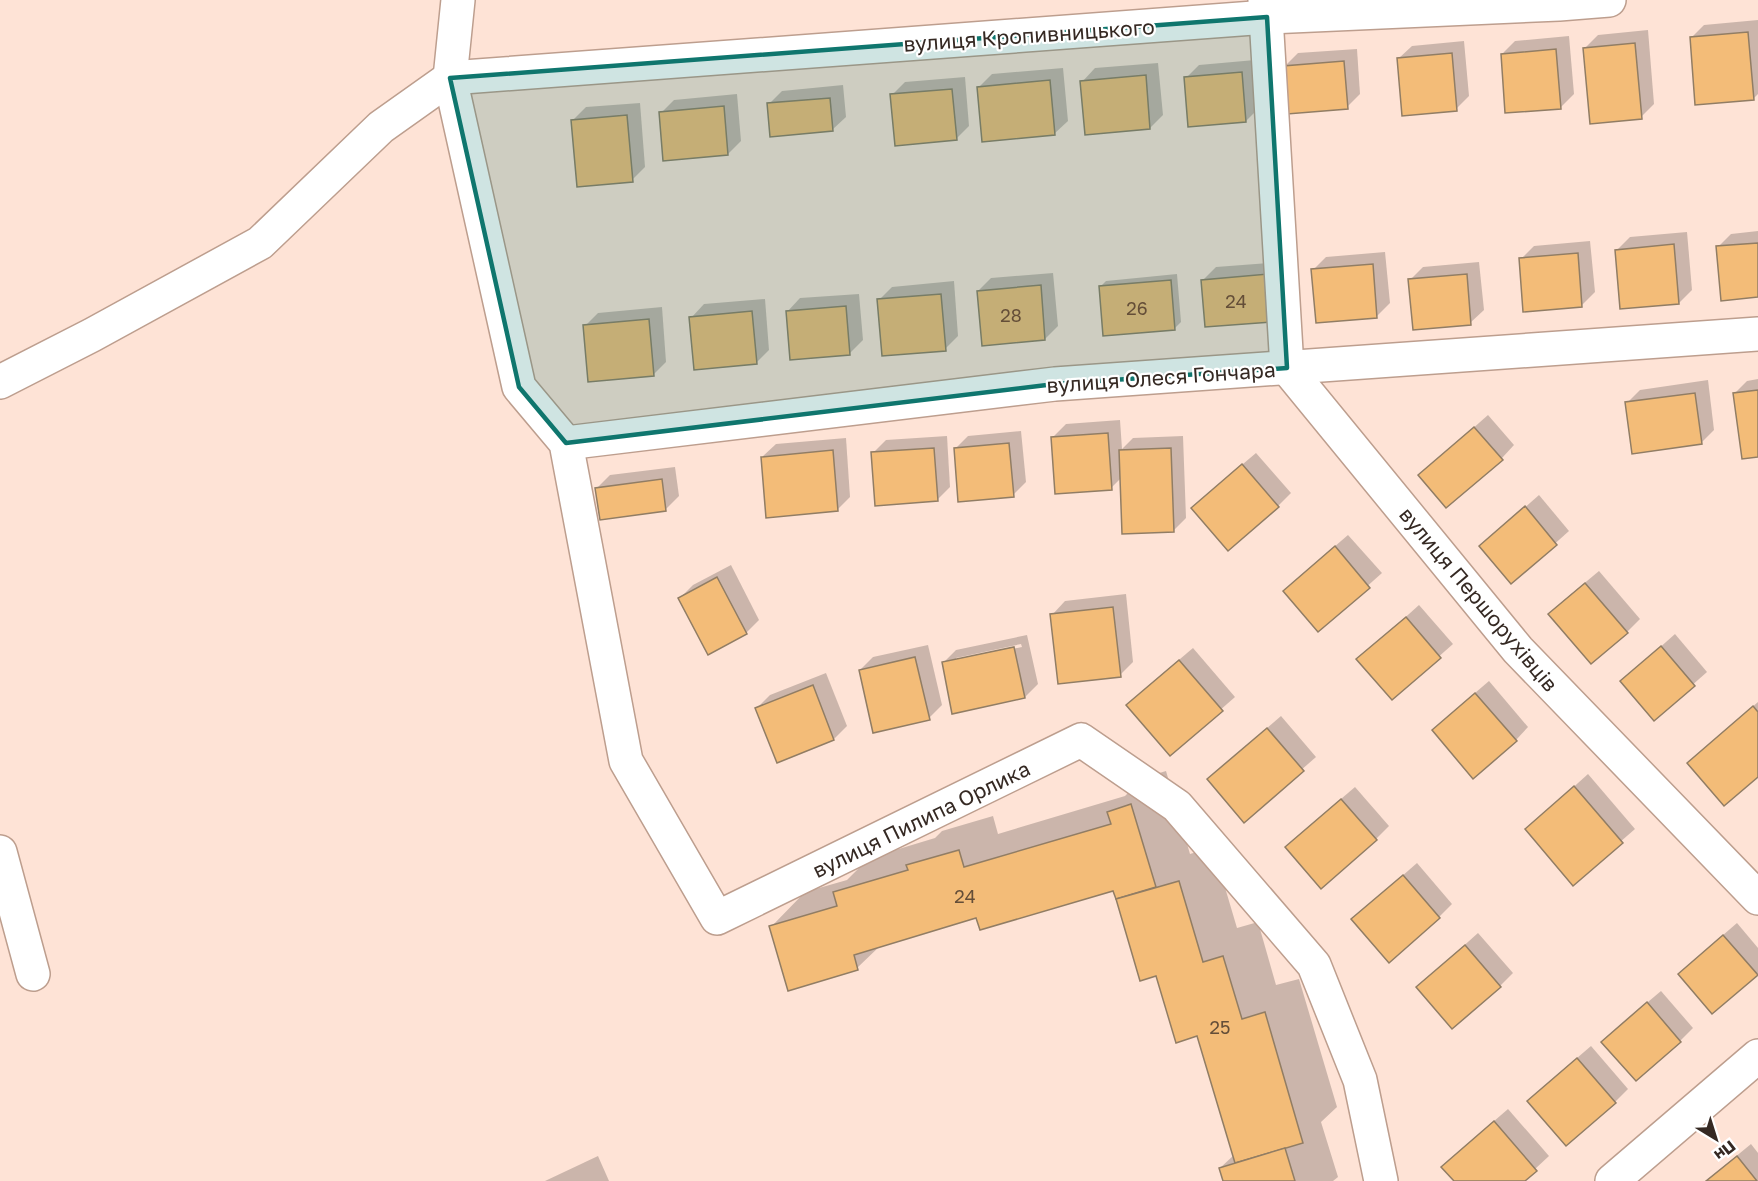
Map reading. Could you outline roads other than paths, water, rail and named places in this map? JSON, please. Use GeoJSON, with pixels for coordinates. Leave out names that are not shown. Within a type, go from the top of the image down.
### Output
{"type":"FeatureCollection","features":[{"type":"Feature","properties":{"kind":"street"},"geometry":{"type":"LineString","coordinates":[[458,0],[450,78],[519,387],[566,443]]}},
{"type":"Feature","properties":{"kind":"street","name":"вулиця Кропивницького"},"geometry":{"type":"LineString","coordinates":[[450,78],[1266,9],[1547,5],[1609,0]]}},
{"type":"Feature","properties":{"kind":"street"},"geometry":{"type":"LineString","coordinates":[[1266,9],[1287,368]]}},
{"type":"Feature","properties":{"kind":"street"},"geometry":{"type":"LineString","coordinates":[[0,382],[92,335],[260,243],[381,127],[450,78]]}},
{"type":"Feature","properties":{"kind":"street","name":"вулиця Олеся Гончара"},"geometry":{"type":"LineString","coordinates":[[566,443],[1055,384],[1758,334]]}},
{"type":"Feature","properties":{"kind":"street","name":"вулиця Першорухівців"},"geometry":{"type":"LineString","coordinates":[[1287,368],[1518,650],[1758,898]]}},
{"type":"Feature","properties":{"kind":"street","name":"вулиця Пилипа Орлика"},"geometry":{"type":"LineString","coordinates":[[566,443],[626,761],[717,918],[1081,740],[1177,806],[1314,965],[1360,1080],[1381,1181]]}},
{"type":"Feature","properties":{"kind":"street"},"geometry":{"type":"LineString","coordinates":[[0,852],[33,974]]}},
{"type":"Feature","properties":{"kind":"street"},"geometry":{"type":"LineString","coordinates":[[1612,1181],[1758,1056]]}}]}
